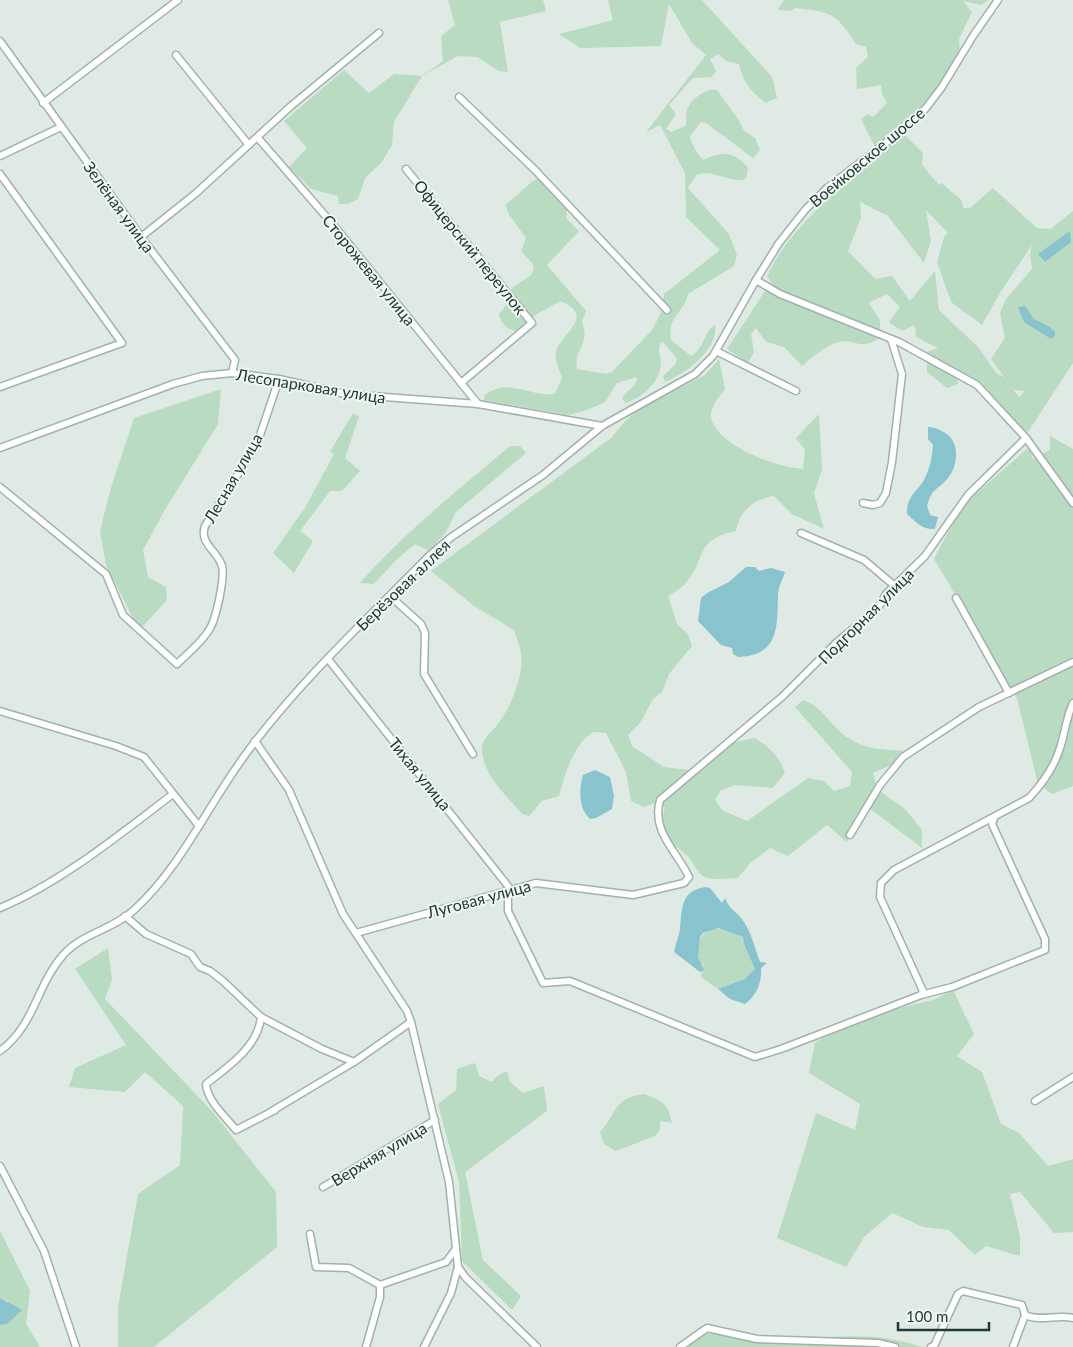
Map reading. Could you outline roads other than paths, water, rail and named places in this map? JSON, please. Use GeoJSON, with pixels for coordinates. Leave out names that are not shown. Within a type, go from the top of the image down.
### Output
{"type":"FeatureCollection","features":[{"type":"Feature","properties":{"kind":"street"},"geometry":{"type":"LineString","coordinates":[[43,103],[178,0]]}},
{"type":"Feature","properties":{"kind":"street","name":"Воейковское шоссе"},"geometry":{"type":"LineString","coordinates":[[602,426],[695,374],[716,351],[756,280],[779,244],[805,210],[827,188],[905,128],[926,108],[942,87],[973,36],[998,0]]}},
{"type":"Feature","properties":{"kind":"street"},"geometry":{"type":"LineString","coordinates":[[141,237],[195,194],[291,106],[379,33]]}},
{"type":"Feature","properties":{"kind":"street","name":"Зелёная улица"},"geometry":{"type":"LineString","coordinates":[[0,41],[141,237],[235,360],[232,373]]}},
{"type":"Feature","properties":{"kind":"street"},"geometry":{"type":"LineString","coordinates":[[176,55],[249,145]]}},
{"type":"Feature","properties":{"kind":"street"},"geometry":{"type":"LineString","coordinates":[[459,97],[535,170],[667,310]]}},
{"type":"Feature","properties":{"kind":"street"},"geometry":{"type":"LineString","coordinates":[[0,156],[61,127]]}},
{"type":"Feature","properties":{"kind":"street","name":"Сторожевая улица"},"geometry":{"type":"LineString","coordinates":[[258,138],[336,228],[478,404]]}},
{"type":"Feature","properties":{"kind":"street","name":"Офицерский переулок"},"geometry":{"type":"LineString","coordinates":[[406,169],[532,323],[461,383]]}},
{"type":"Feature","properties":{"kind":"street"},"geometry":{"type":"LineString","coordinates":[[0,174],[122,343],[0,387]]}},
{"type":"Feature","properties":{"kind":"street"},"geometry":{"type":"LineString","coordinates":[[756,280],[780,294],[892,339],[977,385],[1026,438],[1073,503]]}},
{"type":"Feature","properties":{"kind":"street"},"geometry":{"type":"LineString","coordinates":[[863,503],[873,505],[880,503],[886,492],[892,462],[902,374],[892,339]]}},
{"type":"Feature","properties":{"kind":"street"},"geometry":{"type":"LineString","coordinates":[[716,351],[796,391]]}},
{"type":"Feature","properties":{"kind":"street","name":"Лесопарковая улица"},"geometry":{"type":"LineString","coordinates":[[0,448],[173,384],[202,376],[232,373],[279,379],[345,394],[478,404],[602,426]]}},
{"type":"Feature","properties":{"kind":"street","name":"Лесная улица"},"geometry":{"type":"LineString","coordinates":[[0,487],[106,574],[124,615],[178,664],[210,630],[223,578],[218,557],[205,542],[202,533],[204,526],[257,444],[279,379]]}},
{"type":"Feature","properties":{"kind":"street","name":"Берёзовая аллея"},"geometry":{"type":"LineString","coordinates":[[199,826],[249,748],[283,705],[390,596],[450,538],[543,475],[602,426]]}},
{"type":"Feature","properties":{"kind":"street","name":"Подгорная улица"},"geometry":{"type":"LineString","coordinates":[[778,699],[815,666],[840,639],[878,608],[886,594],[896,587],[925,556],[958,506],[1026,438]]}},
{"type":"Feature","properties":{"kind":"street"},"geometry":{"type":"LineString","coordinates":[[801,533],[864,560],[896,587]]}},
{"type":"Feature","properties":{"kind":"street"},"geometry":{"type":"LineString","coordinates":[[390,596],[421,624],[425,633],[424,674],[473,754]]}},
{"type":"Feature","properties":{"kind":"street"},"geometry":{"type":"LineString","coordinates":[[956,598],[1009,692]]}},
{"type":"Feature","properties":{"kind":"street","name":"Тихая улица"},"geometry":{"type":"LineString","coordinates":[[328,658],[488,859],[508,886],[508,891]]}},
{"type":"Feature","properties":{"kind":"street"},"geometry":{"type":"LineString","coordinates":[[850,836],[880,785],[903,757],[979,707],[1073,662]]}},
{"type":"Feature","properties":{"kind":"street","name":"Луговая улица"},"geometry":{"type":"LineString","coordinates":[[356,933],[536,883],[633,895],[684,883],[688,876],[664,838],[659,822],[658,809],[660,800],[778,699]]}},
{"type":"Feature","properties":{"kind":"street"},"geometry":{"type":"LineString","coordinates":[[922,995],[923,991],[880,897],[881,883],[894,870],[972,828],[1022,804],[1044,782],[1058,755],[1067,716],[1073,703]]}},
{"type":"Feature","properties":{"kind":"street"},"geometry":{"type":"LineString","coordinates":[[0,711],[116,746],[144,757],[199,826],[168,872],[134,910],[66,952],[54,966],[26,1024],[13,1041],[0,1051]]}},
{"type":"Feature","properties":{"kind":"street"},"geometry":{"type":"LineString","coordinates":[[255,741],[289,790],[344,914],[407,1012],[411,1022],[449,1182],[458,1267],[451,1293],[424,1347]]}},
{"type":"Feature","properties":{"kind":"street"},"geometry":{"type":"LineString","coordinates":[[0,908],[28,897],[118,835],[173,794]]}},
{"type":"Feature","properties":{"kind":"street"},"geometry":{"type":"LineString","coordinates":[[508,891],[508,911],[543,983],[570,981],[755,1057],[782,1049],[846,1022],[922,995],[952,987],[1045,950],[1045,939],[992,824],[994,818]]}},
{"type":"Feature","properties":{"kind":"street"},"geometry":{"type":"LineString","coordinates":[[125,916],[146,934],[191,954],[200,968],[210,971],[223,981],[261,1017],[322,1050],[354,1062]]}},
{"type":"Feature","properties":{"kind":"street"},"geometry":{"type":"LineString","coordinates":[[261,1017],[254,1037],[242,1053],[232,1064],[206,1084],[206,1089],[214,1102],[236,1130],[354,1062],[411,1022]]}},
{"type":"Feature","properties":{"kind":"street"},"geometry":{"type":"LineString","coordinates":[[1036,1101],[1073,1077]]}},
{"type":"Feature","properties":{"kind":"street","name":"Верхняя улица"},"geometry":{"type":"LineString","coordinates":[[323,1187],[435,1120]]}},
{"type":"Feature","properties":{"kind":"street"},"geometry":{"type":"LineString","coordinates":[[0,1166],[44,1251],[76,1347]]}},
{"type":"Feature","properties":{"kind":"street"},"geometry":{"type":"LineString","coordinates":[[310,1234],[316,1267],[349,1268],[380,1285],[446,1262],[455,1250]]}},
{"type":"Feature","properties":{"kind":"street"},"geometry":{"type":"LineString","coordinates":[[446,1262],[458,1267],[466,1278],[537,1347]]}},
{"type":"Feature","properties":{"kind":"street"},"geometry":{"type":"LineString","coordinates":[[366,1347],[380,1298],[380,1285]]}},
{"type":"Feature","properties":{"kind":"street"},"geometry":{"type":"LineString","coordinates":[[931,1347],[934,1346],[958,1294],[963,1291],[1022,1305],[1025,1315],[1013,1347]]}},
{"type":"Feature","properties":{"kind":"street"},"geometry":{"type":"LineString","coordinates":[[1025,1315],[1031,1318],[1066,1316],[1073,1318]]}},
{"type":"Feature","properties":{"kind":"street"},"geometry":{"type":"LineString","coordinates":[[680,1347],[707,1328],[757,1339],[878,1343],[895,1347]]}},
{"type":"Feature","properties":{"kind":"water"},"geometry":{"type":"Polygon","coordinates":[[[1070,231],[1071,242],[1045,262],[1038,254],[1070,231]]]}},
{"type":"Feature","properties":{"kind":"water"},"geometry":{"type":"Polygon","coordinates":[[[1025,306],[1034,319],[1050,327],[1055,332],[1055,336],[1051,339],[1024,322],[1018,307],[1025,306]]]}},
{"type":"Feature","properties":{"kind":"water"},"geometry":{"type":"Polygon","coordinates":[[[928,427],[947,434],[952,440],[956,451],[955,464],[950,475],[933,492],[927,506],[930,515],[938,517],[935,529],[923,527],[907,514],[910,499],[928,472],[933,445],[928,439],[928,427]]]}},
{"type":"Feature","properties":{"kind":"water"},"geometry":{"type":"Polygon","coordinates":[[[746,567],[755,567],[759,571],[771,568],[785,572],[778,592],[776,628],[769,645],[762,651],[752,655],[738,657],[733,654],[732,648],[721,645],[698,621],[701,598],[729,582],[746,567]]]}},
{"type":"Feature","properties":{"kind":"water"},"geometry":{"type":"Polygon","coordinates":[[[595,770],[610,777],[614,796],[612,809],[596,818],[590,819],[581,804],[581,786],[583,775],[595,770]]]}},
{"type":"Feature","properties":{"kind":"water"},"geometry":{"type":"Polygon","coordinates":[[[706,887],[710,888],[722,903],[725,898],[742,919],[749,931],[760,962],[767,963],[761,968],[760,983],[756,992],[745,1004],[730,999],[718,989],[744,979],[755,969],[744,944],[743,937],[719,928],[703,933],[700,937],[698,957],[704,970],[700,972],[674,952],[684,902],[691,892],[706,887]]]}},
{"type":"Feature","properties":{"kind":"water"},"geometry":{"type":"Polygon","coordinates":[[[0,1298],[22,1310],[7,1324],[0,1325],[0,1298]]]}}]}
